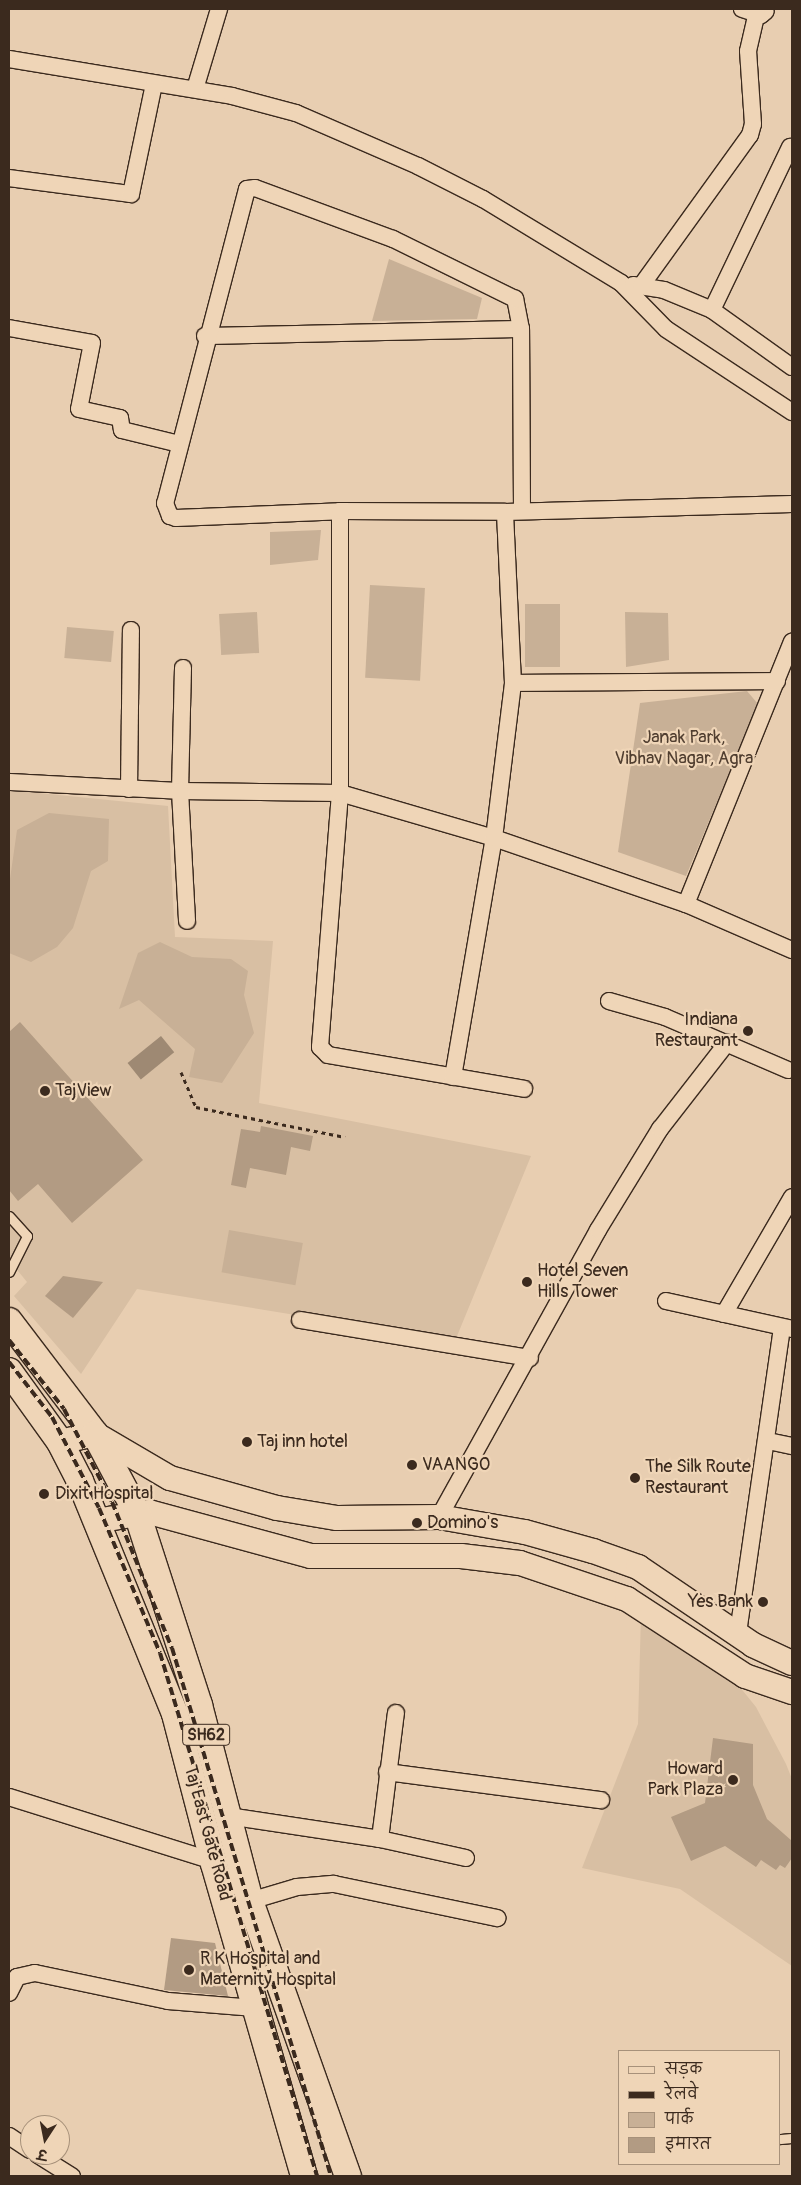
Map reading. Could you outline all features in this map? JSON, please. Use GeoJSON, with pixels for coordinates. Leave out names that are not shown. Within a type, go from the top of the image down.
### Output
{"type":"FeatureCollection","features":[{"type":"Feature","properties":{"kind":"main road","name":"SH62"},"geometry":{"type":"LineString","coordinates":[[9,1321],[95,1434],[137,1513],[198,1705],[250,1901],[348,2176]]}},
{"type":"Feature","properties":{"kind":"main road","name":"Taj East Gate Road"},"geometry":{"type":"LineString","coordinates":[[9,1370],[60,1442],[96,1521],[175,1714],[214,1864],[304,2176]]}},
{"type":"Feature","properties":{"kind":"main road"},"geometry":{"type":"LineString","coordinates":[[60,1442],[95,1434],[170,1478],[277,1508],[337,1518],[440,1517],[525,1532],[638,1568],[738,1633],[792,1663]]}},
{"type":"Feature","properties":{"kind":"main road"},"geometry":{"type":"LineString","coordinates":[[96,1521],[137,1513],[311,1556],[461,1556],[520,1562],[627,1599],[745,1676],[782,1689],[792,1712]]}},
{"type":"Feature","properties":{"kind":"street"},"geometry":{"type":"LineString","coordinates":[[196,89],[219,9]]}},
{"type":"Feature","properties":{"kind":"street"},"geometry":{"type":"LineString","coordinates":[[640,286],[750,135],[753,124],[748,51],[756,10]]}},
{"type":"Feature","properties":{"kind":"street"},"geometry":{"type":"LineString","coordinates":[[9,58],[154,84],[196,89],[296,113],[418,166],[484,199],[621,283],[666,329],[792,412]]}},
{"type":"Feature","properties":{"kind":"street"},"geometry":{"type":"LineString","coordinates":[[9,178],[131,194],[154,84]]}},
{"type":"Feature","properties":{"kind":"street"},"geometry":{"type":"LineString","coordinates":[[712,310],[790,147]]}},
{"type":"Feature","properties":{"kind":"street"},"geometry":{"type":"LineString","coordinates":[[522,511],[520,329],[512,296],[393,239],[255,188],[242,196],[205,336],[166,503],[176,518],[340,511],[505,512],[792,504]]}},
{"type":"Feature","properties":{"kind":"street"},"geometry":{"type":"LineString","coordinates":[[621,283],[664,290],[712,310],[792,367]]}},
{"type":"Feature","properties":{"kind":"street"},"geometry":{"type":"LineString","coordinates":[[9,328],[92,343],[79,409],[120,418],[122,430],[180,444]]}},
{"type":"Feature","properties":{"kind":"street"},"geometry":{"type":"LineString","coordinates":[[205,336],[520,329]]}},
{"type":"Feature","properties":{"kind":"street"},"geometry":{"type":"LineString","coordinates":[[340,511],[340,793],[320,1047],[328,1055],[524,1089]]}},
{"type":"Feature","properties":{"kind":"street"},"geometry":{"type":"LineString","coordinates":[[453,1077],[494,838],[513,683],[505,512]]}},
{"type":"Feature","properties":{"kind":"street"},"geometry":{"type":"LineString","coordinates":[[129,789],[131,630]]}},
{"type":"Feature","properties":{"kind":"street"},"geometry":{"type":"LineString","coordinates":[[686,904],[792,642]]}},
{"type":"Feature","properties":{"kind":"street"},"geometry":{"type":"LineString","coordinates":[[183,668],[180,791],[186,921]]}},
{"type":"Feature","properties":{"kind":"street"},"geometry":{"type":"LineString","coordinates":[[513,683],[777,681]]}},
{"type":"Feature","properties":{"kind":"street"},"geometry":{"type":"LineString","coordinates":[[9,782],[180,791],[340,793],[494,838],[686,904],[792,950]]}},
{"type":"Feature","properties":{"kind":"street"},"geometry":{"type":"LineString","coordinates":[[609,1001],[665,1017],[727,1042],[788,1070]]}},
{"type":"Feature","properties":{"kind":"street"},"geometry":{"type":"LineString","coordinates":[[440,1517],[530,1358],[598,1230],[660,1129],[727,1042]]}},
{"type":"Feature","properties":{"kind":"street"},"geometry":{"type":"LineString","coordinates":[[724,1314],[787,1215],[792,1197]]}},
{"type":"Feature","properties":{"kind":"street"},"geometry":{"type":"LineString","coordinates":[[666,1301],[787,1328],[738,1633]]}},
{"type":"Feature","properties":{"kind":"street"},"geometry":{"type":"LineString","coordinates":[[300,1320],[530,1358]]}},
{"type":"Feature","properties":{"kind":"street"},"geometry":{"type":"LineString","coordinates":[[768,1441],[792,1446]]}},
{"type":"Feature","properties":{"kind":"street"},"geometry":{"type":"LineString","coordinates":[[380,1839],[396,1713]]}},
{"type":"Feature","properties":{"kind":"street"},"geometry":{"type":"LineString","coordinates":[[387,1772],[601,1800]]}},
{"type":"Feature","properties":{"kind":"street"},"geometry":{"type":"LineString","coordinates":[[9,1797],[214,1864],[239,1858]]}},
{"type":"Feature","properties":{"kind":"street"},"geometry":{"type":"LineString","coordinates":[[228,1816],[380,1839],[466,1858]]}},
{"type":"Feature","properties":{"kind":"street"},"geometry":{"type":"LineString","coordinates":[[250,1901],[297,1887],[334,1884],[497,1918]]}},
{"type":"Feature","properties":{"kind":"street"},"geometry":{"type":"LineString","coordinates":[[9,1993],[17,1976],[35,1973],[168,2001],[255,2008]]}},
{"type":"Feature","properties":{"kind":"street"},"geometry":{"type":"LineString","coordinates":[[9,2136],[20,2143]]}},
{"type":"Feature","properties":{"kind":"street"},"geometry":{"type":"LineString","coordinates":[[54,2165],[72,2176]]}},
{"type":"Feature","properties":{"kind":"lane"},"geometry":{"type":"LineString","coordinates":[[9,1216],[27,1236],[9,1272]]}},
{"type":"Feature","properties":{"kind":"path"},"geometry":{"type":"LineString","coordinates":[[181,1072],[196,1106],[345,1138]]}},
{"type":"Feature","properties":{"kind":"shaded area"},"geometry":{"type":"Polygon","coordinates":[[[9,790],[168,806],[175,937],[273,941],[259,1103],[531,1156],[455,1341],[137,1289],[81,1374],[14,1296],[27,1282],[9,1260],[9,790]]]}},
{"type":"Feature","properties":{"kind":"shaded area"},"geometry":{"type":"Polygon","coordinates":[[[161,1036],[174,1052],[141,1079],[128,1063],[161,1036]]]}},
{"type":"Feature","properties":{"kind":"shaded area"},"geometry":{"type":"Polygon","coordinates":[[[641,1615],[722,1665],[756,1707],[786,1764],[792,1779],[792,1966],[680,1889],[582,1868],[638,1724],[641,1615]]]}},
{"type":"Feature","properties":{"kind":"green space"},"geometry":{"type":"Polygon","coordinates":[[[389,259],[482,298],[477,319],[372,321],[389,259]]]}},
{"type":"Feature","properties":{"kind":"green space"},"geometry":{"type":"Polygon","coordinates":[[[321,530],[318,560],[270,565],[270,532],[321,530]]]}},
{"type":"Feature","properties":{"kind":"green space"},"geometry":{"type":"Polygon","coordinates":[[[370,585],[425,588],[420,681],[365,678],[370,585]]]}},
{"type":"Feature","properties":{"kind":"green space"},"geometry":{"type":"Polygon","coordinates":[[[525,604],[560,604],[560,667],[525,667],[525,604]]]}},
{"type":"Feature","properties":{"kind":"green space"},"geometry":{"type":"Polygon","coordinates":[[[257,612],[259,653],[221,655],[219,614],[257,612]]]}},
{"type":"Feature","properties":{"kind":"green space"},"geometry":{"type":"Polygon","coordinates":[[[625,612],[668,613],[669,660],[626,667],[625,612]]]}},
{"type":"Feature","properties":{"kind":"green space"},"geometry":{"type":"Polygon","coordinates":[[[67,627],[114,631],[111,662],[64,658],[67,627]]]}},
{"type":"Feature","properties":{"kind":"green space","name":"Janak Park, Vibhav Nagar, Agra"},"geometry":{"type":"Polygon","coordinates":[[[747,691],[758,704],[686,876],[618,852],[640,703],[747,691]]]}},
{"type":"Feature","properties":{"kind":"green space"},"geometry":{"type":"Polygon","coordinates":[[[49,813],[109,819],[108,861],[91,871],[73,928],[57,947],[31,962],[9,953],[9,886],[17,830],[49,813]]]}},
{"type":"Feature","properties":{"kind":"green space"},"geometry":{"type":"Polygon","coordinates":[[[160,942],[192,957],[231,959],[248,971],[244,995],[254,1033],[222,1083],[189,1077],[195,1049],[139,1000],[119,1009],[138,953],[160,942]]]}},
{"type":"Feature","properties":{"kind":"green space"},"geometry":{"type":"Polygon","coordinates":[[[229,1230],[303,1243],[295,1285],[222,1272],[229,1230]]]}},
{"type":"Feature","properties":{"kind":"building","name":"TajView"},"geometry":{"type":"Polygon","coordinates":[[[20,1022],[143,1160],[72,1223],[38,1184],[18,1201],[9,1190],[9,1032],[20,1022]]]}},
{"type":"Feature","properties":{"kind":"building"},"geometry":{"type":"Polygon","coordinates":[[[261,1126],[313,1136],[310,1151],[291,1147],[286,1175],[250,1168],[246,1188],[231,1185],[241,1129],[260,1132],[261,1126]]]}},
{"type":"Feature","properties":{"kind":"building"},"geometry":{"type":"Polygon","coordinates":[[[63,1276],[103,1282],[73,1318],[45,1296],[63,1276]]]}},
{"type":"Feature","properties":{"kind":"building"},"geometry":{"type":"Polygon","coordinates":[[[713,1738],[753,1744],[753,1785],[767,1819],[792,1841],[792,1858],[785,1868],[780,1865],[776,1870],[761,1860],[756,1867],[725,1846],[691,1861],[671,1817],[705,1803],[713,1738]]]}},
{"type":"Feature","properties":{"kind":"building"},"geometry":{"type":"Polygon","coordinates":[[[171,1938],[215,1943],[228,1996],[164,1990],[171,1938]]]}},
{"type":"Feature","properties":{"kind":"railway"},"geometry":{"type":"LineString","coordinates":[[9,1340],[64,1409],[112,1502],[172,1648],[331,2176]]}},
{"type":"Feature","properties":{"kind":"railway"},"geometry":{"type":"LineString","coordinates":[[9,1362],[52,1417],[99,1508],[160,1653],[317,2176]]}},
{"type":"Feature","properties":{"kind":"place","name":"Indiana Restaurant"},"geometry":{"type":"Point","coordinates":[748,1031]}},
{"type":"Feature","properties":{"kind":"place","name":"TajView"},"geometry":{"type":"Point","coordinates":[45,1091]}},
{"type":"Feature","properties":{"kind":"place","name":"Hotel Seven Hills Tower"},"geometry":{"type":"Point","coordinates":[527,1282]}},
{"type":"Feature","properties":{"kind":"place","name":"Taj inn hotel"},"geometry":{"type":"Point","coordinates":[247,1442]}},
{"type":"Feature","properties":{"kind":"place","name":"VAANGO"},"geometry":{"type":"Point","coordinates":[412,1465]}},
{"type":"Feature","properties":{"kind":"place","name":"The Silk Route Restaurant"},"geometry":{"type":"Point","coordinates":[635,1478]}},
{"type":"Feature","properties":{"kind":"place","name":"Dixit Hospital"},"geometry":{"type":"Point","coordinates":[44,1494]}},
{"type":"Feature","properties":{"kind":"place","name":"Domino's"},"geometry":{"type":"Point","coordinates":[417,1523]}},
{"type":"Feature","properties":{"kind":"place","name":"Yes Bank"},"geometry":{"type":"Point","coordinates":[763,1602]}},
{"type":"Feature","properties":{"kind":"place","name":"Howard Park Plaza"},"geometry":{"type":"Point","coordinates":[733,1780]}},
{"type":"Feature","properties":{"kind":"place","name":"R K Hospital and Maternity Hospital"},"geometry":{"type":"Point","coordinates":[189,1970]}}]}
